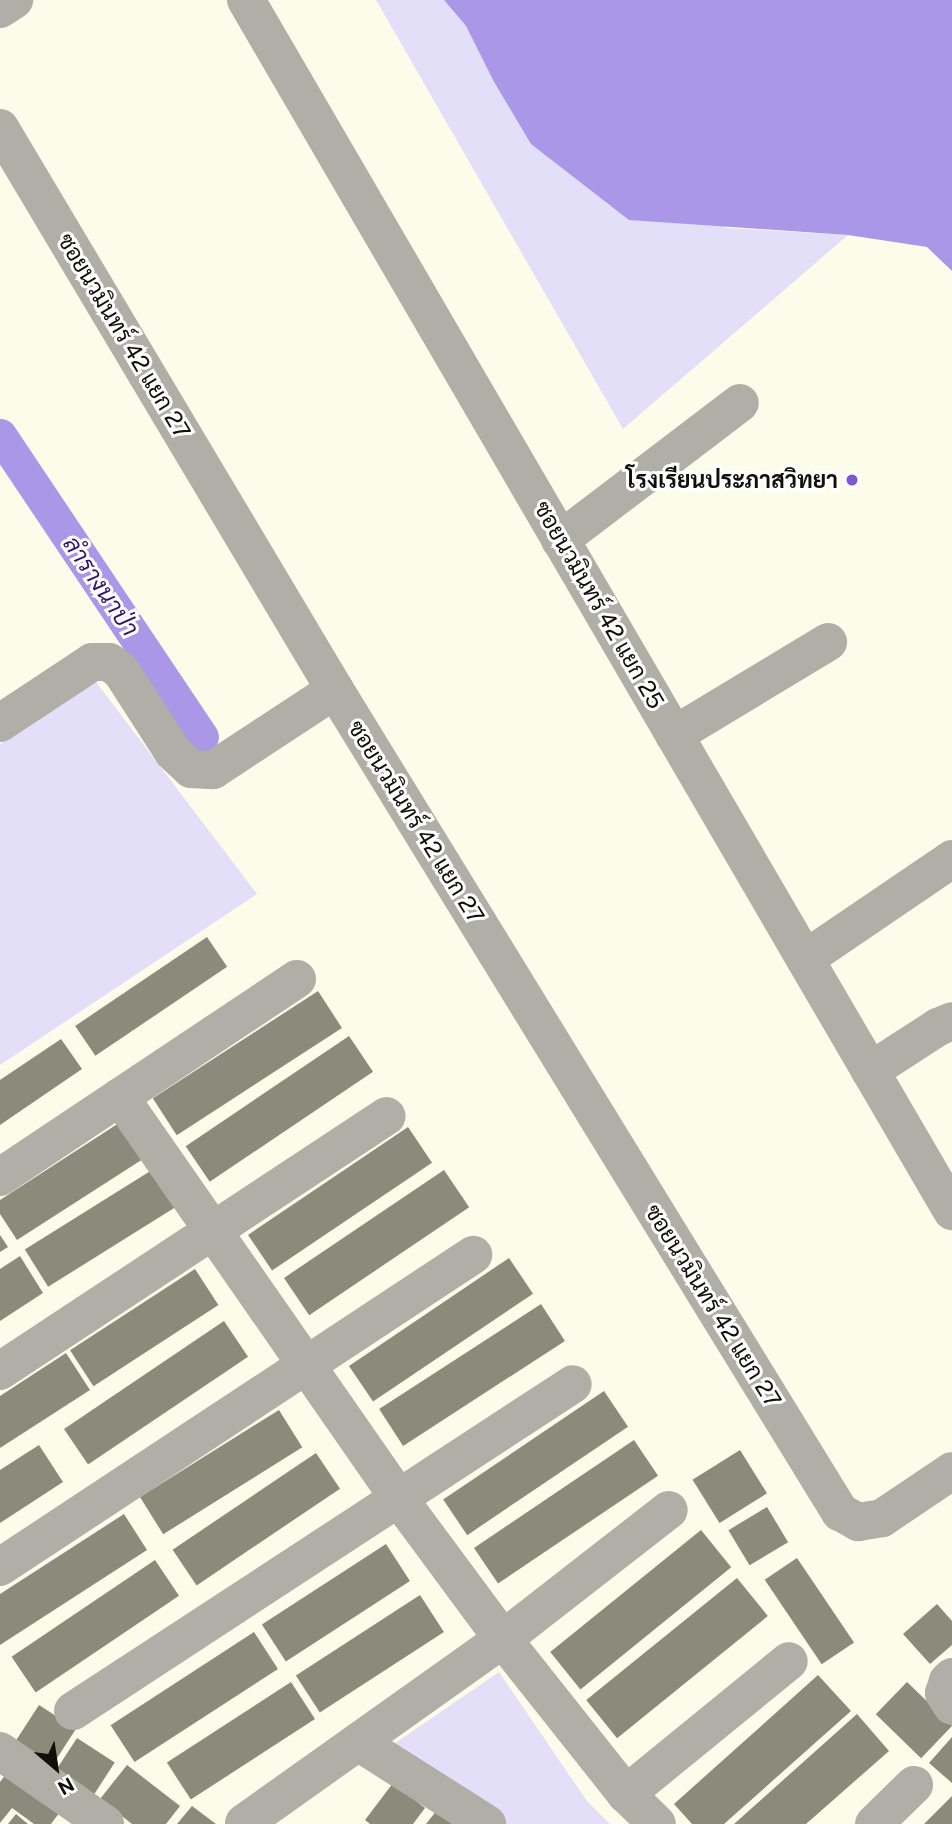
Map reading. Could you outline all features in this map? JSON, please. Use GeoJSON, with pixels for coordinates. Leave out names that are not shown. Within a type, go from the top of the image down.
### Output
{"type":"FeatureCollection","features":[{"type":"Feature","properties":{"kind":"street"},"geometry":{"type":"LineString","coordinates":[[0,9],[14,0]]}},
{"type":"Feature","properties":{"kind":"street","name":"ซอยนวมินทร์ 42 แยก 25"},"geometry":{"type":"LineString","coordinates":[[246,0],[870,1071],[947,1189]]}},
{"type":"Feature","properties":{"kind":"street","name":"ซอยนวมินทร์ 42 แยก 27"},"geometry":{"type":"LineString","coordinates":[[0,128],[335,690],[839,1512],[858,1522],[882,1518],[952,1471]]}},
{"type":"Feature","properties":{"kind":"street"},"geometry":{"type":"LineString","coordinates":[[560,540],[740,403]]}},
{"type":"Feature","properties":{"kind":"street"},"geometry":{"type":"LineString","coordinates":[[674,735],[828,642]]}},
{"type":"Feature","properties":{"kind":"street"},"geometry":{"type":"LineString","coordinates":[[0,723],[92,662],[109,662],[121,671],[173,752],[191,769],[213,771],[335,690]]}},
{"type":"Feature","properties":{"kind":"street"},"geometry":{"type":"LineString","coordinates":[[805,959],[952,859]]}},
{"type":"Feature","properties":{"kind":"street"},"geometry":{"type":"LineString","coordinates":[[0,1177],[297,979]]}},
{"type":"Feature","properties":{"kind":"street"},"geometry":{"type":"LineString","coordinates":[[870,1071],[938,1027],[952,1021]]}},
{"type":"Feature","properties":{"kind":"street"},"geometry":{"type":"LineString","coordinates":[[120,1097],[397,1496],[503,1639],[626,1794],[657,1824]]}},
{"type":"Feature","properties":{"kind":"street"},"geometry":{"type":"LineString","coordinates":[[0,1371],[387,1116]]}},
{"type":"Feature","properties":{"kind":"street"},"geometry":{"type":"LineString","coordinates":[[0,1567],[473,1255]]}},
{"type":"Feature","properties":{"kind":"street"},"geometry":{"type":"LineString","coordinates":[[73,1711],[397,1496],[573,1384]]}},
{"type":"Feature","properties":{"kind":"street"},"geometry":{"type":"LineString","coordinates":[[244,1823],[503,1639],[669,1510]]}},
{"type":"Feature","properties":{"kind":"street"},"geometry":{"type":"LineString","coordinates":[[626,1794],[789,1661]]}},
{"type":"Feature","properties":{"kind":"street"},"geometry":{"type":"LineString","coordinates":[[952,1677],[947,1681],[944,1693],[952,1706]]}},
{"type":"Feature","properties":{"kind":"street"},"geometry":{"type":"LineString","coordinates":[[358,1742],[487,1824]]}},
{"type":"Feature","properties":{"kind":"street"},"geometry":{"type":"LineString","coordinates":[[0,1751],[106,1824]]}},
{"type":"Feature","properties":{"kind":"street"},"geometry":{"type":"LineString","coordinates":[[874,1824],[914,1785]]}},
{"type":"Feature","properties":{"kind":"shaded area"},"geometry":{"type":"Polygon","coordinates":[[[376,0],[444,0],[466,26],[493,80],[726,228],[848,235],[623,429],[376,0]]]}},
{"type":"Feature","properties":{"kind":"shaded area"},"geometry":{"type":"Polygon","coordinates":[[[444,0],[952,0],[952,271],[927,247],[848,235],[629,220],[531,144],[493,80],[466,26],[444,0]]]}},
{"type":"Feature","properties":{"kind":"shaded area"},"geometry":{"type":"Polygon","coordinates":[[[96,682],[257,894],[0,1065],[0,744],[96,682]]]}},
{"type":"Feature","properties":{"kind":"shaded area"},"geometry":{"type":"Polygon","coordinates":[[[499,1672],[587,1801],[610,1824],[506,1824],[385,1750],[499,1672]]]}},
{"type":"Feature","properties":{"kind":"building"},"geometry":{"type":"Polygon","coordinates":[[[207,937],[227,967],[95,1056],[75,1026],[207,937]]]}},
{"type":"Feature","properties":{"kind":"building"},"geometry":{"type":"Polygon","coordinates":[[[318,991],[342,1028],[177,1135],[153,1098],[318,991]]]}},
{"type":"Feature","properties":{"kind":"building"},"geometry":{"type":"Polygon","coordinates":[[[349,1036],[373,1072],[210,1182],[186,1146],[349,1036]]]}},
{"type":"Feature","properties":{"kind":"building"},"geometry":{"type":"Polygon","coordinates":[[[61,1039],[82,1069],[0,1125],[0,1080],[61,1039]]]}},
{"type":"Feature","properties":{"kind":"building"},"geometry":{"type":"Polygon","coordinates":[[[119,1123],[143,1159],[17,1240],[0,1214],[0,1200],[119,1123]]]}},
{"type":"Feature","properties":{"kind":"building"},"geometry":{"type":"Polygon","coordinates":[[[408,1127],[432,1163],[272,1271],[248,1235],[408,1127]]]}},
{"type":"Feature","properties":{"kind":"building"},"geometry":{"type":"Polygon","coordinates":[[[152,1170],[175,1207],[48,1287],[25,1249],[152,1170]]]}},
{"type":"Feature","properties":{"kind":"building"},"geometry":{"type":"Polygon","coordinates":[[[444,1170],[469,1207],[309,1315],[284,1278],[444,1170]]]}},
{"type":"Feature","properties":{"kind":"building"},"geometry":{"type":"Polygon","coordinates":[[[0,1235],[8,1247],[0,1252],[0,1235]]]}},
{"type":"Feature","properties":{"kind":"building"},"geometry":{"type":"Polygon","coordinates":[[[20,1256],[43,1293],[0,1321],[0,1269],[20,1256]]]}},
{"type":"Feature","properties":{"kind":"building"},"geometry":{"type":"Polygon","coordinates":[[[509,1258],[533,1294],[373,1402],[349,1366],[509,1258]]]}},
{"type":"Feature","properties":{"kind":"building"},"geometry":{"type":"Polygon","coordinates":[[[195,1269],[218,1305],[93,1386],[70,1350],[195,1269]]]}},
{"type":"Feature","properties":{"kind":"building"},"geometry":{"type":"Polygon","coordinates":[[[541,1304],[565,1341],[403,1446],[379,1409],[541,1304]]]}},
{"type":"Feature","properties":{"kind":"building"},"geometry":{"type":"Polygon","coordinates":[[[224,1321],[248,1357],[88,1465],[64,1429],[224,1321]]]}},
{"type":"Feature","properties":{"kind":"building"},"geometry":{"type":"Polygon","coordinates":[[[66,1353],[90,1390],[0,1448],[0,1396],[66,1353]]]}},
{"type":"Feature","properties":{"kind":"building"},"geometry":{"type":"Polygon","coordinates":[[[604,1391],[628,1427],[467,1535],[443,1499],[604,1391]]]}},
{"type":"Feature","properties":{"kind":"building"},"geometry":{"type":"Polygon","coordinates":[[[279,1410],[302,1447],[163,1534],[140,1497],[279,1410]]]}},
{"type":"Feature","properties":{"kind":"building"},"geometry":{"type":"Polygon","coordinates":[[[634,1440],[658,1476],[498,1584],[474,1548],[634,1440]]]}},
{"type":"Feature","properties":{"kind":"building"},"geometry":{"type":"Polygon","coordinates":[[[39,1445],[63,1482],[0,1523],[0,1470],[39,1445]]]}},
{"type":"Feature","properties":{"kind":"building"},"geometry":{"type":"Polygon","coordinates":[[[740,1450],[767,1493],[720,1523],[693,1480],[740,1450]]]}},
{"type":"Feature","properties":{"kind":"building"},"geometry":{"type":"Polygon","coordinates":[[[316,1453],[340,1489],[197,1585],[173,1550],[316,1453]]]}},
{"type":"Feature","properties":{"kind":"building"},"geometry":{"type":"Polygon","coordinates":[[[767,1507],[788,1542],[750,1565],[728,1530],[767,1507]]]}},
{"type":"Feature","properties":{"kind":"building"},"geometry":{"type":"Polygon","coordinates":[[[124,1514],[147,1550],[0,1645],[0,1594],[124,1514]]]}},
{"type":"Feature","properties":{"kind":"building"},"geometry":{"type":"Polygon","coordinates":[[[701,1530],[731,1567],[580,1689],[550,1652],[701,1530]]]}},
{"type":"Feature","properties":{"kind":"building"},"geometry":{"type":"Polygon","coordinates":[[[386,1544],[410,1581],[286,1662],[262,1625],[386,1544]]]}},
{"type":"Feature","properties":{"kind":"building"},"geometry":{"type":"Polygon","coordinates":[[[797,1558],[854,1643],[822,1664],[765,1580],[797,1558]]]}},
{"type":"Feature","properties":{"kind":"building"},"geometry":{"type":"Polygon","coordinates":[[[155,1560],[179,1596],[36,1692],[12,1657],[155,1560]]]}},
{"type":"Feature","properties":{"kind":"building"},"geometry":{"type":"Polygon","coordinates":[[[737,1578],[768,1616],[617,1738],[586,1700],[737,1578]]]}},
{"type":"Feature","properties":{"kind":"building"},"geometry":{"type":"Polygon","coordinates":[[[420,1595],[444,1632],[320,1713],[296,1676],[420,1595]]]}},
{"type":"Feature","properties":{"kind":"building"},"geometry":{"type":"Polygon","coordinates":[[[937,1604],[952,1621],[952,1645],[930,1664],[903,1634],[937,1604]]]}},
{"type":"Feature","properties":{"kind":"building"},"geometry":{"type":"Polygon","coordinates":[[[254,1632],[278,1669],[135,1762],[111,1725],[254,1632]]]}},
{"type":"Feature","properties":{"kind":"building"},"geometry":{"type":"Polygon","coordinates":[[[818,1675],[851,1711],[724,1824],[692,1824],[674,1804],[818,1675]]]}},
{"type":"Feature","properties":{"kind":"building"},"geometry":{"type":"Polygon","coordinates":[[[291,1682],[315,1719],[191,1800],[167,1763],[291,1682]]]}},
{"type":"Feature","properties":{"kind":"building"},"geometry":{"type":"Polygon","coordinates":[[[907,1682],[952,1725],[921,1758],[876,1714],[907,1682]]]}},
{"type":"Feature","properties":{"kind":"building"},"geometry":{"type":"Polygon","coordinates":[[[39,1705],[76,1729],[51,1767],[14,1743],[39,1705]]]}},
{"type":"Feature","properties":{"kind":"building"},"geometry":{"type":"Polygon","coordinates":[[[857,1714],[889,1751],[806,1824],[734,1824],[857,1714]]]}},
{"type":"Feature","properties":{"kind":"building"},"geometry":{"type":"Polygon","coordinates":[[[952,1737],[952,1783],[929,1763],[952,1737]]]}},
{"type":"Feature","properties":{"kind":"building"},"geometry":{"type":"Polygon","coordinates":[[[77,1738],[115,1763],[94,1794],[56,1770],[77,1738]]]}},
{"type":"Feature","properties":{"kind":"building"},"geometry":{"type":"Polygon","coordinates":[[[127,1765],[180,1806],[166,1824],[132,1824],[100,1799],[127,1765]]]}},
{"type":"Feature","properties":{"kind":"building"},"geometry":{"type":"Polygon","coordinates":[[[12,1766],[65,1805],[51,1824],[34,1824],[12,1808],[0,1823],[0,1782],[12,1766]]]}},
{"type":"Feature","properties":{"kind":"building"},"geometry":{"type":"Polygon","coordinates":[[[393,1783],[425,1808],[413,1824],[370,1824],[365,1820],[393,1783]]]}},
{"type":"Feature","properties":{"kind":"building"},"geometry":{"type":"Polygon","coordinates":[[[952,1796],[952,1824],[924,1824],[952,1796]]]}},
{"type":"Feature","properties":{"kind":"building"},"geometry":{"type":"Polygon","coordinates":[[[192,1806],[216,1824],[177,1824],[192,1806]]]}},
{"type":"Feature","properties":{"kind":"building"},"geometry":{"type":"Polygon","coordinates":[[[437,1810],[456,1824],[426,1824],[437,1810]]]}},
{"type":"Feature","properties":{"kind":"building"},"geometry":{"type":"Polygon","coordinates":[[[16,1814],[28,1824],[8,1824],[16,1814]]]}},
{"type":"Feature","properties":{"kind":"waterway","name":"ลำรางนาป่า"},"geometry":{"type":"LineString","coordinates":[[0,435],[202,737]]}},
{"type":"Feature","properties":{"kind":"place","name":"โรงเรียนประภาสวิทยา"},"geometry":{"type":"Point","coordinates":[852,480]}}]}
